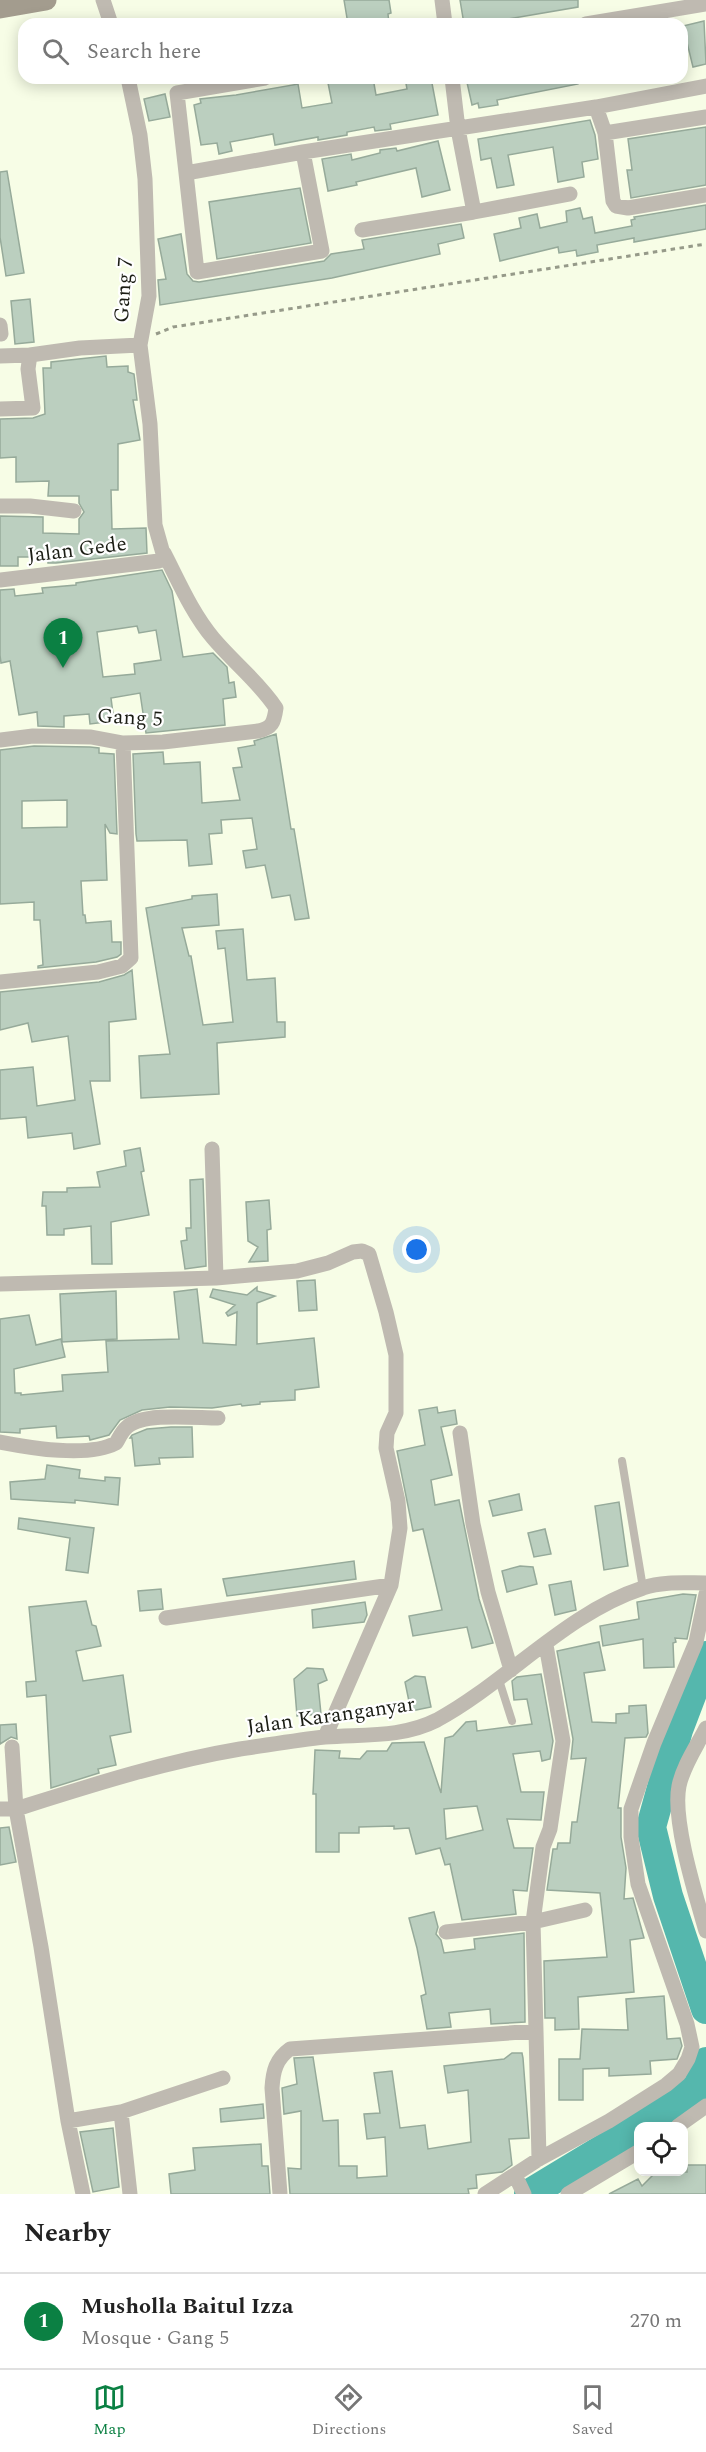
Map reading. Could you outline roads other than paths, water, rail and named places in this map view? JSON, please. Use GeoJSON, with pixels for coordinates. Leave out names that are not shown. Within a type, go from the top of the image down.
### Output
{"type":"FeatureCollection","features":[{"type":"Feature","properties":{"kind":"street"},"geometry":{"type":"LineString","coordinates":[[0,8],[46,0]]}},
{"type":"Feature","properties":{"kind":"street"},"geometry":{"type":"LineString","coordinates":[[102,0],[109,18]]}},
{"type":"Feature","properties":{"kind":"street"},"geometry":{"type":"LineString","coordinates":[[442,0],[444,18]]}},
{"type":"Feature","properties":{"kind":"street"},"geometry":{"type":"LineString","coordinates":[[622,18],[706,4]]}},
{"type":"Feature","properties":{"kind":"street","name":"Gang 7"},"geometry":{"type":"LineString","coordinates":[[0,356],[140,343],[149,296],[148,225],[140,135],[129,84]]}},
{"type":"Feature","properties":{"kind":"street"},"geometry":{"type":"LineString","coordinates":[[230,84],[177,93],[197,272],[322,255],[303,152]]}},
{"type":"Feature","properties":{"kind":"street"},"geometry":{"type":"LineString","coordinates":[[453,84],[458,129],[474,212]]}},
{"type":"Feature","properties":{"kind":"street"},"geometry":{"type":"LineString","coordinates":[[186,173],[303,152],[596,107],[706,86]]}},
{"type":"Feature","properties":{"kind":"street"},"geometry":{"type":"LineString","coordinates":[[596,107],[605,133],[613,201],[618,207],[628,208],[706,195]]}},
{"type":"Feature","properties":{"kind":"street"},"geometry":{"type":"LineString","coordinates":[[605,133],[706,117]]}},
{"type":"Feature","properties":{"kind":"street"},"geometry":{"type":"LineString","coordinates":[[362,230],[570,194]]}},
{"type":"Feature","properties":{"kind":"street"},"geometry":{"type":"LineString","coordinates":[[140,343],[150,424],[155,525],[161,557]]}},
{"type":"Feature","properties":{"kind":"street"},"geometry":{"type":"LineString","coordinates":[[0,409],[33,408],[28,369],[30,355]]}},
{"type":"Feature","properties":{"kind":"street"},"geometry":{"type":"LineString","coordinates":[[0,506],[30,506],[74,511]]}},
{"type":"Feature","properties":{"kind":"street","name":"Jalan Gede"},"geometry":{"type":"LineString","coordinates":[[0,580],[161,557]]}},
{"type":"Feature","properties":{"kind":"street","name":"Gang 5"},"geometry":{"type":"LineString","coordinates":[[0,740],[33,736],[91,737],[123,743],[163,742],[258,731],[268,729],[274,723],[276,708],[266,692],[213,638],[161,557]]}},
{"type":"Feature","properties":{"kind":"street"},"geometry":{"type":"LineString","coordinates":[[0,982],[98,972],[122,966],[131,958],[123,743]]}},
{"type":"Feature","properties":{"kind":"street"},"geometry":{"type":"LineString","coordinates":[[212,1149],[216,1278]]}},
{"type":"Feature","properties":{"kind":"street"},"geometry":{"type":"LineString","coordinates":[[0,1284],[216,1278],[297,1270],[328,1263],[353,1252],[362,1251],[369,1254],[386,1312],[396,1366],[396,1413],[387,1433],[386,1448],[400,1515],[400,1528],[391,1585],[325,1737]]}},
{"type":"Feature","properties":{"kind":"street"},"geometry":{"type":"LineString","coordinates":[[0,1442],[21,1446],[92,1451],[116,1443],[125,1428],[140,1421],[158,1418],[218,1418]]}},
{"type":"Feature","properties":{"kind":"street"},"geometry":{"type":"LineString","coordinates":[[460,1433],[473,1524],[505,1675]]}},
{"type":"Feature","properties":{"kind":"street","name":"Jalan Karanganyar"},"geometry":{"type":"LineString","coordinates":[[8,1809],[132,1772],[237,1750],[325,1737],[375,1735],[422,1726],[437,1719],[505,1675],[606,1603],[643,1588],[666,1583],[706,1583]]}},
{"type":"Feature","properties":{"kind":"street"},"geometry":{"type":"LineString","coordinates":[[166,1618],[391,1585]]}},
{"type":"Feature","properties":{"kind":"street"},"geometry":{"type":"LineString","coordinates":[[485,2194],[539,2159],[609,2121],[666,2085],[679,2074],[688,2059],[692,2047],[687,2024],[638,1884],[631,1837],[631,1809],[654,1743],[696,1642],[706,1594]]}},
{"type":"Feature","properties":{"kind":"street"},"geometry":{"type":"LineString","coordinates":[[539,2159],[533,1922],[543,1847],[550,1829],[563,1741],[546,1644]]}},
{"type":"Feature","properties":{"kind":"street"},"geometry":{"type":"LineString","coordinates":[[706,1728],[681,1778],[678,1799],[679,1821],[706,1931]]}},
{"type":"Feature","properties":{"kind":"street"},"geometry":{"type":"LineString","coordinates":[[12,1747],[8,1809],[41,1947],[68,2121],[83,2194]]}},
{"type":"Feature","properties":{"kind":"street"},"geometry":{"type":"LineString","coordinates":[[446,1932],[533,1922],[585,1910]]}},
{"type":"Feature","properties":{"kind":"street"},"geometry":{"type":"LineString","coordinates":[[280,2194],[272,2088],[273,2074],[282,2055],[290,2049],[536,2031]]}},
{"type":"Feature","properties":{"kind":"street"},"geometry":{"type":"LineString","coordinates":[[68,2121],[121,2112],[223,2078]]}},
{"type":"Feature","properties":{"kind":"street"},"geometry":{"type":"LineString","coordinates":[[685,2122],[706,2106]]}},
{"type":"Feature","properties":{"kind":"street"},"geometry":{"type":"LineString","coordinates":[[121,2112],[130,2194]]}},
{"type":"Feature","properties":{"kind":"street"},"geometry":{"type":"LineString","coordinates":[[568,2194],[634,2155]]}},
{"type":"Feature","properties":{"kind":"street"},"geometry":{"type":"LineString","coordinates":[[515,2175],[523,2192]]}},
{"type":"Feature","properties":{"kind":"lane"},"geometry":{"type":"LineString","coordinates":[[622,1461],[643,1588]]}},
{"type":"Feature","properties":{"kind":"lane"},"geometry":{"type":"LineString","coordinates":[[505,1675],[512,1721]]}},
{"type":"Feature","properties":{"kind":"waterway"},"geometry":{"type":"LineString","coordinates":[[706,1656],[678,1730],[651,1827],[668,1896],[706,2009]]}},
{"type":"Feature","properties":{"kind":"waterway"},"geometry":{"type":"LineString","coordinates":[[646,2122],[698,2087],[706,2062]]}},
{"type":"Feature","properties":{"kind":"waterway"},"geometry":{"type":"LineString","coordinates":[[529,2194],[634,2130]]}},
{"type":"Feature","properties":{"kind":"place","name":"Musholla Baitul Izza"},"geometry":{"type":"Point","coordinates":[63,668]}}]}
